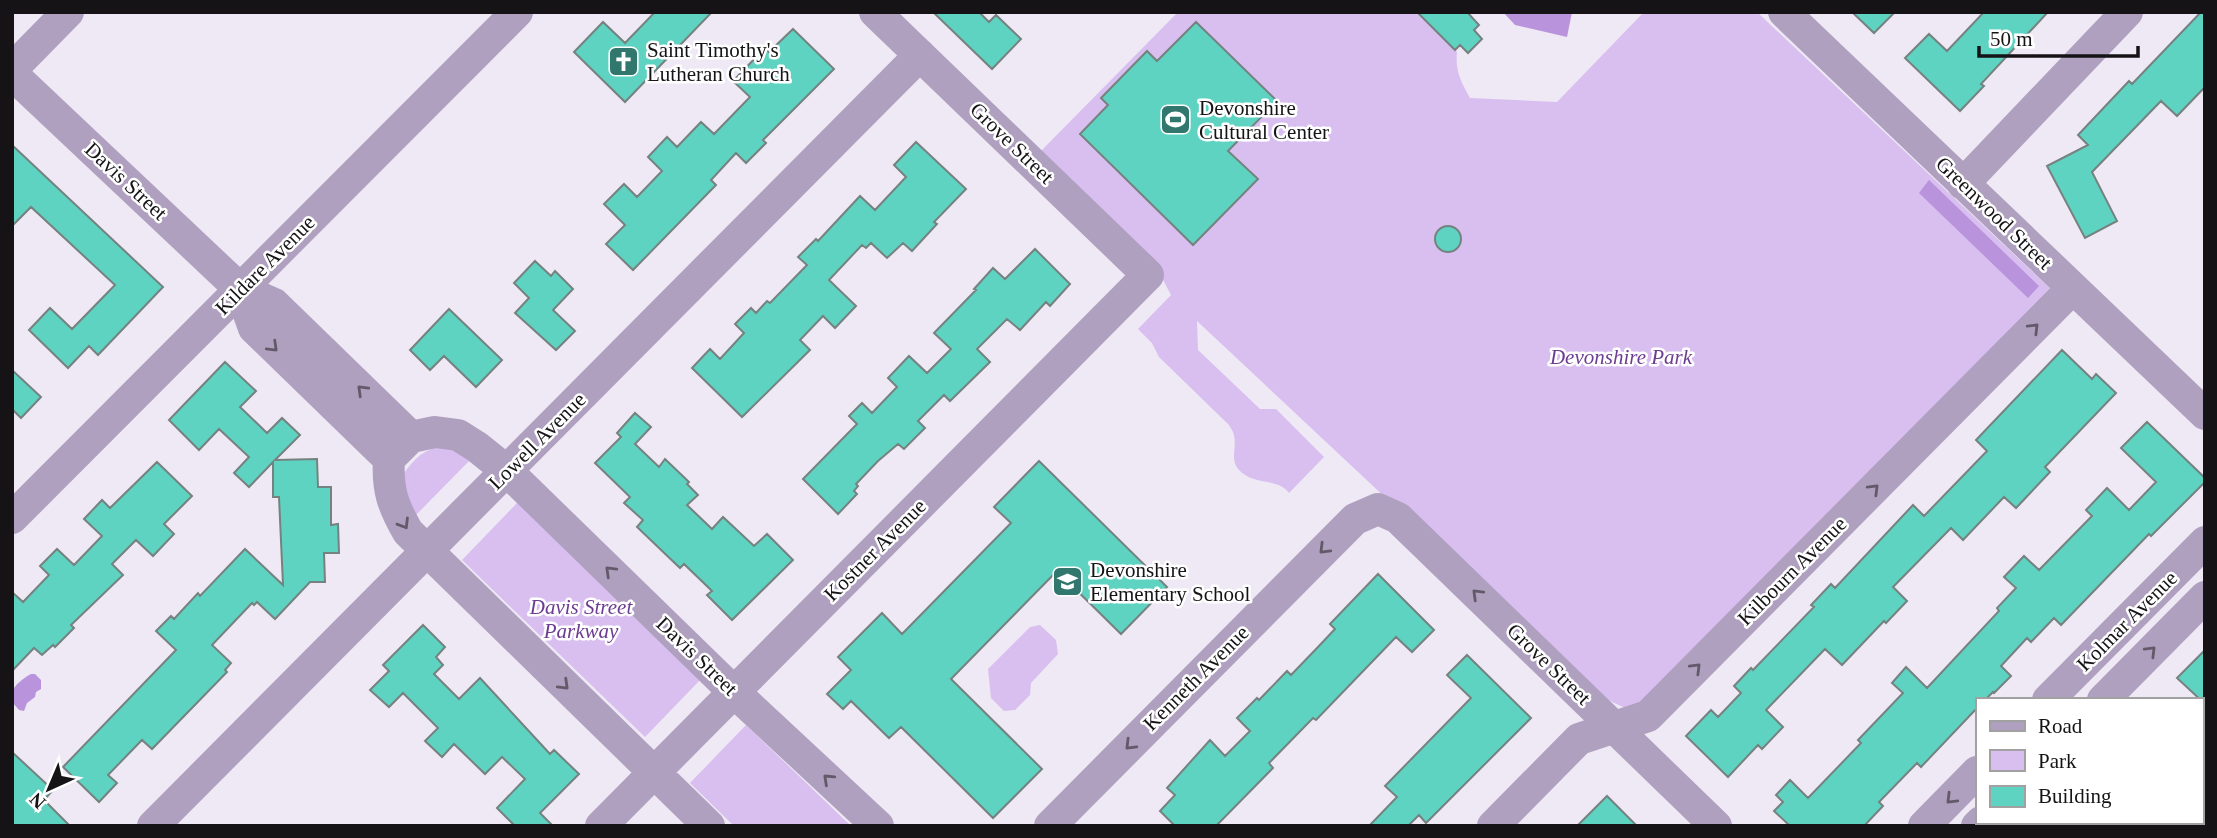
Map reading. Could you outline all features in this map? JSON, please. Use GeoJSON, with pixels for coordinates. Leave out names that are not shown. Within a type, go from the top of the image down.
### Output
{"type":"FeatureCollection","features":[{"type":"Feature","properties":{"kind":"street"},"geometry":{"type":"LineString","coordinates":[[12,71],[68,12]]}},
{"type":"Feature","properties":{"kind":"street","name":"Kildare Avenue"},"geometry":{"type":"LineString","coordinates":[[12,518],[517,12]]}},
{"type":"Feature","properties":{"kind":"street","name":"Grove Street"},"geometry":{"type":"LineString","coordinates":[[875,12],[1148,275]]}},
{"type":"Feature","properties":{"kind":"street","name":"Greenwood Street"},"geometry":{"type":"LineString","coordinates":[[1784,12],[2205,414]]}},
{"type":"Feature","properties":{"kind":"street"},"geometry":{"type":"LineString","coordinates":[[1963,184],[2127,12]]}},
{"type":"Feature","properties":{"kind":"street","name":"Lowell Avenue"},"geometry":{"type":"LineString","coordinates":[[153,826],[920,55]]}},
{"type":"Feature","properties":{"kind":"street","name":"Davis Street"},"geometry":{"type":"LineString","coordinates":[[12,71],[240,289],[274,304],[411,438],[435,432],[458,435],[507,471],[734,692],[878,826]]}},
{"type":"Feature","properties":{"kind":"street","name":"Kostner Avenue"},"geometry":{"type":"LineString","coordinates":[[601,826],[1148,275]]}},
{"type":"Feature","properties":{"kind":"street","name":"Kilbourn Avenue"},"geometry":{"type":"LineString","coordinates":[[1493,826],[1578,739],[1648,716],[2073,288]]}},
{"type":"Feature","properties":{"kind":"street","name":"Davis Street"},"geometry":{"type":"LineString","coordinates":[[240,289],[254,328],[389,459]]}},
{"type":"Feature","properties":{"kind":"street"},"geometry":{"type":"LineString","coordinates":[[411,438],[389,459],[387,481],[394,508],[408,532],[709,826]]}},
{"type":"Feature","properties":{"kind":"street","name":"Grove Street"},"geometry":{"type":"LineString","coordinates":[[1378,509],[1398,518],[1716,826]]}},
{"type":"Feature","properties":{"kind":"street","name":"Kenneth Avenue"},"geometry":{"type":"LineString","coordinates":[[1050,826],[1355,519],[1378,509]]}},
{"type":"Feature","properties":{"kind":"street","name":"Kolmar Avenue"},"geometry":{"type":"LineString","coordinates":[[2050,698],[2205,542]]}},
{"type":"Feature","properties":{"kind":"street","name":"Kolmar Avenue"},"geometry":{"type":"LineString","coordinates":[[2105,698],[2205,597]]}},
{"type":"Feature","properties":{"kind":"street"},"geometry":{"type":"LineString","coordinates":[[1924,826],[1976,773]]}},
{"type":"Feature","properties":{"kind":"green space","name":"Devonshire Park"},"geometry":{"type":"Polygon","coordinates":[[[1178,12],[1417,12],[1457,52],[1459,76],[1470,98],[1557,102],[1644,12],[1757,12],[2056,294],[1638,714],[1595,694],[1197,321],[1198,350],[1260,409],[1276,409],[1324,457],[1289,493],[1278,485],[1244,474],[1234,461],[1235,440],[1229,425],[1159,357],[1152,343],[1138,329],[1171,295],[1151,257],[1040,152],[1178,12]]]}},
{"type":"Feature","properties":{"kind":"green space"},"geometry":{"type":"Polygon","coordinates":[[[443,446],[472,458],[416,515],[406,499],[404,473],[421,455],[430,449],[443,446]]]}},
{"type":"Feature","properties":{"kind":"green space","name":"Davis Street Parkway"},"geometry":{"type":"Polygon","coordinates":[[[518,502],[701,679],[645,737],[462,560],[518,502]]]}},
{"type":"Feature","properties":{"kind":"green space"},"geometry":{"type":"Polygon","coordinates":[[[1040,625],[1056,640],[1058,654],[1031,683],[1030,695],[1015,710],[1004,711],[991,698],[988,669],[1030,627],[1040,625]]]}},
{"type":"Feature","properties":{"kind":"green space"},"geometry":{"type":"Polygon","coordinates":[[[746,725],[851,826],[734,826],[690,783],[746,725]]]}},
{"type":"Feature","properties":{"kind":"shaded area"},"geometry":{"type":"Polygon","coordinates":[[[1503,12],[1572,12],[1567,37],[1515,25],[1503,12]]]}},
{"type":"Feature","properties":{"kind":"shaded area"},"geometry":{"type":"Polygon","coordinates":[[[1929,180],[2039,286],[2028,298],[1919,193],[1929,180]]]}},
{"type":"Feature","properties":{"kind":"shaded area"},"geometry":{"type":"Polygon","coordinates":[[[31,674],[41,680],[41,689],[27,703],[24,711],[19,710],[12,701],[13,689],[31,674]]]}},
{"type":"Feature","properties":{"kind":"building","name":"Saint Timothy's Lutheran Church"},"geometry":{"type":"Polygon","coordinates":[[[655,12],[712,12],[625,102],[574,52],[603,22],[625,43],[655,12]]]}},
{"type":"Feature","properties":{"kind":"building"},"geometry":{"type":"Polygon","coordinates":[[[933,12],[979,12],[989,22],[996,15],[1021,39],[992,69],[933,12]]]}},
{"type":"Feature","properties":{"kind":"building"},"geometry":{"type":"Polygon","coordinates":[[[1417,12],[1467,12],[1479,25],[1474,30],[1482,39],[1468,53],[1460,45],[1455,50],[1417,12]]]}},
{"type":"Feature","properties":{"kind":"building"},"geometry":{"type":"Polygon","coordinates":[[[1852,12],[1895,12],[1874,33],[1852,12]]]}},
{"type":"Feature","properties":{"kind":"building"},"geometry":{"type":"Polygon","coordinates":[[[1984,12],[2048,12],[1981,84],[1984,86],[1960,111],[1905,58],[1929,34],[1947,51],[1984,12]]]}},
{"type":"Feature","properties":{"kind":"building"},"geometry":{"type":"Polygon","coordinates":[[[2201,12],[2205,12],[2205,87],[2177,116],[2161,101],[2092,172],[2117,221],[2085,238],[2047,166],[2088,145],[2078,135],[2129,81],[2132,84],[2201,12]]]}},
{"type":"Feature","properties":{"kind":"building","name":"Devonshire Cultural Center"},"geometry":{"type":"Polygon","coordinates":[[[1196,22],[1277,101],[1228,151],[1258,179],[1193,245],[1080,134],[1108,105],[1101,98],[1147,51],[1157,61],[1196,22]]]}},
{"type":"Feature","properties":{"kind":"building"},"geometry":{"type":"Polygon","coordinates":[[[793,29],[834,69],[763,140],[766,143],[746,163],[736,153],[711,180],[716,185],[633,270],[606,244],[625,225],[604,204],[624,184],[637,197],[662,171],[648,157],[667,137],[677,147],[701,122],[714,134],[750,97],[733,81],[765,48],[769,52],[793,29]]]}},
{"type":"Feature","properties":{"kind":"building"},"geometry":{"type":"Polygon","coordinates":[[[916,142],[966,189],[934,222],[937,224],[912,251],[903,243],[887,258],[871,243],[866,248],[862,245],[829,280],[856,306],[835,328],[823,316],[800,340],[810,350],[742,417],[692,368],[710,349],[720,359],[744,333],[735,324],[751,308],[756,313],[767,301],[770,303],[807,265],[798,257],[816,239],[818,241],[860,196],[875,210],[906,177],[894,165],[916,142]]]}},
{"type":"Feature","properties":{"kind":"building"},"geometry":{"type":"Polygon","coordinates":[[[12,145],[163,287],[98,355],[89,346],[68,368],[29,330],[50,308],[72,329],[115,285],[31,207],[12,226],[12,145]]]}},
{"type":"Feature","properties":{"kind":"building"},"geometry":{"type":"Polygon","coordinates":[[[1448,226],[1457,230],[1461,239],[1457,248],[1448,252],[1439,248],[1435,239],[1439,230],[1448,226]]]}},
{"type":"Feature","properties":{"kind":"building"},"geometry":{"type":"Polygon","coordinates":[[[1035,249],[1070,284],[1050,306],[1046,302],[1020,330],[1007,319],[977,349],[990,362],[950,401],[944,395],[918,421],[925,428],[904,449],[898,444],[878,461],[856,484],[858,486],[854,491],[857,494],[838,514],[803,479],[857,424],[849,416],[862,403],[872,413],[897,387],[888,378],[909,356],[927,373],[951,349],[934,333],[976,290],[974,289],[993,268],[1005,279],[1035,249]]]}},
{"type":"Feature","properties":{"kind":"building"},"geometry":{"type":"Polygon","coordinates":[[[535,261],[551,276],[555,271],[573,289],[553,310],[575,331],[556,350],[515,313],[529,298],[514,283],[535,261]]]}},
{"type":"Feature","properties":{"kind":"building"},"geometry":{"type":"Polygon","coordinates":[[[449,309],[502,360],[476,387],[444,356],[430,370],[410,350],[449,309]]]}},
{"type":"Feature","properties":{"kind":"building"},"geometry":{"type":"Polygon","coordinates":[[[2062,350],[2092,379],[2096,374],[2116,393],[2045,467],[2050,472],[2016,508],[2004,497],[1963,540],[1951,528],[1893,587],[1907,601],[1842,665],[1825,649],[1766,710],[1783,727],[1762,749],[1758,745],[1728,777],[1686,736],[1711,710],[1718,717],[1741,693],[1734,686],[1814,607],[1811,605],[1831,584],[1835,588],[1913,505],[1924,516],[1987,451],[1976,440],[2062,350]]]}},
{"type":"Feature","properties":{"kind":"building"},"geometry":{"type":"Polygon","coordinates":[[[225,362],[256,391],[240,407],[267,433],[282,418],[300,435],[275,460],[317,459],[318,487],[331,487],[331,525],[338,524],[339,553],[324,553],[325,582],[310,582],[275,619],[257,602],[254,605],[252,603],[212,645],[231,663],[225,670],[227,672],[152,749],[142,740],[108,775],[117,783],[99,802],[63,767],[176,650],[156,631],[171,616],[174,619],[198,593],[200,596],[245,549],[283,585],[279,497],[273,497],[273,462],[249,487],[234,473],[249,457],[219,429],[199,450],[169,420],[225,362]]]}},
{"type":"Feature","properties":{"kind":"building"},"geometry":{"type":"Polygon","coordinates":[[[12,370],[41,397],[21,418],[12,409],[12,370]]]}},
{"type":"Feature","properties":{"kind":"building"},"geometry":{"type":"Polygon","coordinates":[[[635,413],[651,427],[635,444],[659,467],[665,459],[689,482],[687,484],[698,495],[687,505],[712,529],[723,517],[754,546],[767,534],[793,560],[732,620],[707,595],[712,591],[684,564],[680,568],[637,527],[643,520],[624,503],[630,497],[595,463],[621,437],[617,433],[635,413]]]}},
{"type":"Feature","properties":{"kind":"building"},"geometry":{"type":"Polygon","coordinates":[[[2147,422],[2205,478],[2205,482],[2151,536],[2149,534],[2061,625],[2054,618],[2031,642],[2027,638],[2001,666],[2011,676],[1987,698],[1976,698],[1976,709],[1921,767],[1917,763],[1879,802],[1883,806],[1864,826],[1790,826],[1774,811],[1783,802],[1776,795],[1790,780],[1808,798],[1861,743],[1858,740],[1903,693],[1892,683],[1906,667],[1927,688],[1999,611],[1997,608],[2016,588],[2004,577],[2024,556],[2039,570],[2092,516],[2086,510],[2107,488],[2129,510],[2156,482],[2121,448],[2147,422]]]}},
{"type":"Feature","properties":{"kind":"building"},"geometry":{"type":"Polygon","coordinates":[[[1039,461],[1167,587],[1121,634],[1057,571],[951,679],[1042,769],[993,818],[901,727],[889,738],[851,701],[843,709],[827,694],[851,670],[838,657],[882,613],[902,634],[1011,523],[994,507],[1039,461]]]}},
{"type":"Feature","properties":{"kind":"building"},"geometry":{"type":"Polygon","coordinates":[[[157,462],[192,496],[164,524],[174,534],[153,556],[136,540],[112,564],[123,575],[71,625],[74,628],[55,647],[53,645],[42,655],[34,648],[12,671],[12,592],[23,602],[49,575],[40,566],[57,549],[74,565],[102,536],[84,519],[102,500],[110,508],[157,462]]]}},
{"type":"Feature","properties":{"kind":"building"},"geometry":{"type":"Polygon","coordinates":[[[1378,574],[1434,630],[1412,652],[1396,637],[1316,720],[1313,718],[1269,763],[1273,768],[1216,826],[1175,826],[1160,811],[1175,795],[1167,788],[1210,740],[1225,756],[1250,731],[1237,718],[1287,671],[1291,675],[1335,629],[1330,624],[1378,574]]]}},
{"type":"Feature","properties":{"kind":"building"},"geometry":{"type":"Polygon","coordinates":[[[423,625],[445,647],[436,657],[443,665],[434,674],[459,699],[480,678],[550,754],[554,750],[579,774],[540,813],[553,826],[515,826],[497,808],[525,779],[502,757],[485,774],[454,744],[442,757],[425,741],[438,728],[403,693],[389,707],[370,690],[389,671],[383,665],[423,625]]]}},
{"type":"Feature","properties":{"kind":"building"},"geometry":{"type":"Polygon","coordinates":[[[2205,650],[2205,704],[2203,698],[2199,698],[2177,678],[2205,650]]]}},
{"type":"Feature","properties":{"kind":"building"},"geometry":{"type":"Polygon","coordinates":[[[1467,655],[1531,718],[1426,823],[1419,815],[1408,826],[1369,826],[1397,797],[1385,786],[1471,698],[1447,675],[1467,655]]]}},
{"type":"Feature","properties":{"kind":"building"},"geometry":{"type":"Polygon","coordinates":[[[12,752],[53,790],[44,800],[70,826],[12,826],[12,752]]]}},
{"type":"Feature","properties":{"kind":"building"},"geometry":{"type":"Polygon","coordinates":[[[1607,796],[1637,826],[1577,826],[1607,796]]]}},
{"type":"Feature","properties":{"kind":"place","name":"Saint Timothy's Lutheran Church"},"geometry":{"type":"Point","coordinates":[624,62]}},
{"type":"Feature","properties":{"kind":"place","name":"Devonshire Cultural Center"},"geometry":{"type":"Point","coordinates":[1176,120]}},
{"type":"Feature","properties":{"kind":"place","name":"Devonshire Elementary School"},"geometry":{"type":"Point","coordinates":[1067,582]}}]}
